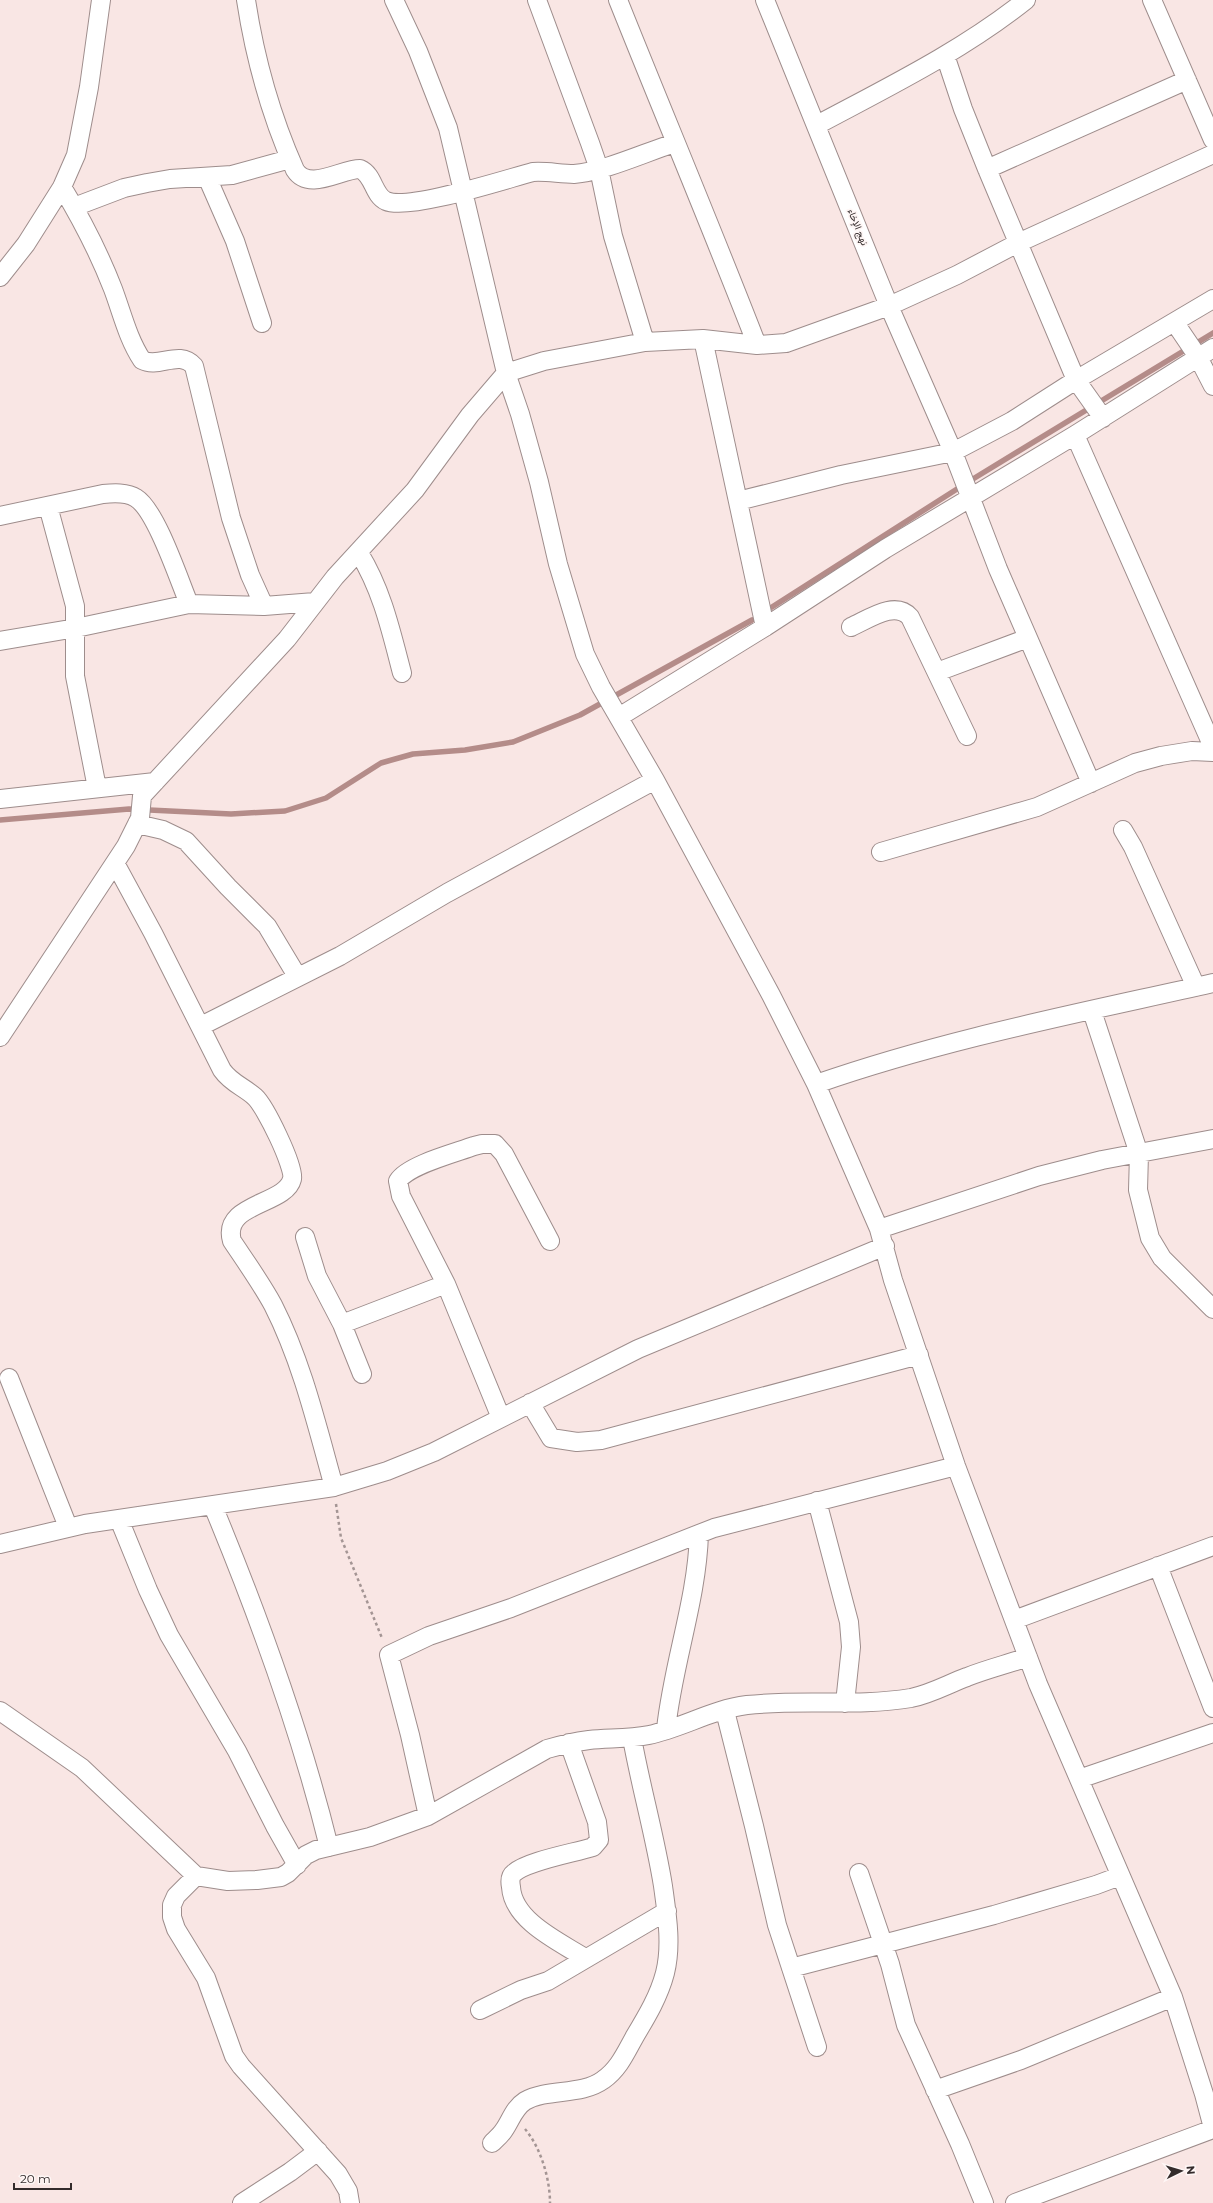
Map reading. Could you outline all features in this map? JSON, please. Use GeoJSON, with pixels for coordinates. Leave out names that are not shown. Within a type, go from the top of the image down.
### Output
{"type":"FeatureCollection","features":[{"type":"Feature","properties":{"kind":"street"},"geometry":{"type":"LineString","coordinates":[[0,277],[26,244],[62,188],[76,155],[82,130],[101,0]]}},
{"type":"Feature","properties":{"kind":"street"},"geometry":{"type":"LineString","coordinates":[[246,0],[252,38],[273,118],[298,175],[307,179],[333,176],[355,169],[364,170],[380,195],[387,201],[402,203],[422,201],[533,172],[574,174],[599,169],[675,143]]}},
{"type":"Feature","properties":{"kind":"street"},"geometry":{"type":"LineString","coordinates":[[394,0],[418,51],[448,128],[506,373],[520,414],[539,482],[571,613],[585,654],[604,693],[619,716],[655,780],[771,995],[816,1084],[879,1229],[885,1246],[893,1280],[956,1466],[1028,1657],[1172,1997],[1204,2094],[1213,2128],[1015,2203]]}},
{"type":"Feature","properties":{"kind":"street"},"geometry":{"type":"LineString","coordinates":[[537,0],[599,169],[613,236],[645,342]]}},
{"type":"Feature","properties":{"kind":"street"},"geometry":{"type":"LineString","coordinates":[[618,0],[675,143],[703,205],[757,345]]}},
{"type":"Feature","properties":{"kind":"street","name":"نهج الإخاء"},"geometry":{"type":"LineString","coordinates":[[765,0],[817,125],[889,306],[953,452],[970,499],[1091,783]]}},
{"type":"Feature","properties":{"kind":"street"},"geometry":{"type":"LineString","coordinates":[[817,125],[945,56],[1005,16],[1026,0]]}},
{"type":"Feature","properties":{"kind":"street"},"geometry":{"type":"LineString","coordinates":[[1152,0],[1213,140]]}},
{"type":"Feature","properties":{"kind":"street"},"geometry":{"type":"LineString","coordinates":[[945,56],[963,109],[987,169],[1076,380],[1103,418]]}},
{"type":"Feature","properties":{"kind":"street"},"geometry":{"type":"LineString","coordinates":[[987,169],[1187,80]]}},
{"type":"Feature","properties":{"kind":"street"},"geometry":{"type":"LineString","coordinates":[[0,1037],[126,846],[139,821],[142,796],[269,660],[335,577],[359,553],[415,490],[470,415],[506,373],[544,361],[645,342],[703,339],[757,345],[786,343],[889,306],[957,275],[1018,244],[1213,154]]}},
{"type":"Feature","properties":{"kind":"street"},"geometry":{"type":"LineString","coordinates":[[74,207],[118,190],[147,183],[170,179],[207,177],[248,172],[290,159]]}},
{"type":"Feature","properties":{"kind":"street"},"geometry":{"type":"LineString","coordinates":[[207,177],[235,241],[262,323]]}},
{"type":"Feature","properties":{"kind":"street"},"geometry":{"type":"LineString","coordinates":[[62,188],[92,240],[113,288],[133,344],[142,360],[152,362],[182,358],[194,366],[231,518],[250,575],[264,606]]}},
{"type":"Feature","properties":{"kind":"street"},"geometry":{"type":"LineString","coordinates":[[738,501],[841,475],[953,452],[1012,421],[1076,380],[1213,299]]}},
{"type":"Feature","properties":{"kind":"street"},"geometry":{"type":"LineString","coordinates":[[1175,322],[1206,352],[1213,386]]}},
{"type":"Feature","properties":{"kind":"street"},"geometry":{"type":"LineString","coordinates":[[703,339],[765,627]]}},
{"type":"Feature","properties":{"kind":"street"},"geometry":{"type":"LineString","coordinates":[[619,716],[765,627],[885,549],[1103,418],[1206,352]]}},
{"type":"Feature","properties":{"kind":"street"},"geometry":{"type":"LineString","coordinates":[[1075,435],[1213,747]]}},
{"type":"Feature","properties":{"kind":"street"},"geometry":{"type":"LineString","coordinates":[[0,516],[103,494],[116,493],[136,498],[147,509],[159,531],[189,604]]}},
{"type":"Feature","properties":{"kind":"street"},"geometry":{"type":"LineString","coordinates":[[48,506],[75,606],[75,676],[97,788]]}},
{"type":"Feature","properties":{"kind":"street"},"geometry":{"type":"LineString","coordinates":[[359,553],[372,574],[379,593],[402,673]]}},
{"type":"Feature","properties":{"kind":"street"},"geometry":{"type":"LineString","coordinates":[[0,641],[76,628],[189,604],[264,606],[315,602]]}},
{"type":"Feature","properties":{"kind":"street"},"geometry":{"type":"LineString","coordinates":[[851,627],[889,610],[902,610],[910,617],[967,736]]}},
{"type":"Feature","properties":{"kind":"street"},"geometry":{"type":"LineString","coordinates":[[937,672],[1028,638]]}},
{"type":"Feature","properties":{"kind":"street"},"geometry":{"type":"LineString","coordinates":[[880,852],[1036,807],[1135,763],[1161,756],[1192,751],[1213,752]]}},
{"type":"Feature","properties":{"kind":"street"},"geometry":{"type":"LineString","coordinates":[[201,1026],[340,956],[447,893],[655,780]]}},
{"type":"Feature","properties":{"kind":"street"},"geometry":{"type":"LineString","coordinates":[[0,799],[155,782]]}},
{"type":"Feature","properties":{"kind":"street"},"geometry":{"type":"LineString","coordinates":[[139,821],[186,841],[228,887],[267,926],[298,976]]}},
{"type":"Feature","properties":{"kind":"street"},"geometry":{"type":"LineString","coordinates":[[816,1084],[877,1063],[1205,985],[1123,830]]}},
{"type":"Feature","properties":{"kind":"street"},"geometry":{"type":"LineString","coordinates":[[115,863],[153,932],[222,1070],[230,1080],[254,1096],[264,1107],[292,1172],[290,1184],[283,1191],[239,1216],[233,1222],[230,1233],[232,1241],[273,1305],[286,1334],[309,1400],[334,1487]]}},
{"type":"Feature","properties":{"kind":"street"},"geometry":{"type":"LineString","coordinates":[[1092,1011],[1139,1154],[1138,1190],[1150,1238],[1162,1258],[1213,1309]]}},
{"type":"Feature","properties":{"kind":"street"},"geometry":{"type":"LineString","coordinates":[[879,1229],[1039,1176],[1102,1160],[1213,1139]]}},
{"type":"Feature","properties":{"kind":"street"},"geometry":{"type":"LineString","coordinates":[[501,1418],[446,1284],[398,1188],[398,1182],[401,1176],[418,1167],[474,1146],[494,1144],[504,1154],[550,1241]]}},
{"type":"Feature","properties":{"kind":"street"},"geometry":{"type":"LineString","coordinates":[[305,1236],[317,1276],[342,1324],[362,1374]]}},
{"type":"Feature","properties":{"kind":"street"},"geometry":{"type":"LineString","coordinates":[[0,1544],[68,1527],[334,1487],[387,1471],[434,1452],[638,1349],[885,1246]]}},
{"type":"Feature","properties":{"kind":"street"},"geometry":{"type":"LineString","coordinates":[[342,1324],[446,1284]]}},
{"type":"Feature","properties":{"kind":"street"},"geometry":{"type":"LineString","coordinates":[[530,1403],[551,1438],[577,1442],[601,1440],[919,1355]]}},
{"type":"Feature","properties":{"kind":"street"},"geometry":{"type":"LineString","coordinates":[[9,1378],[68,1527]]}},
{"type":"Feature","properties":{"kind":"street"},"geometry":{"type":"LineString","coordinates":[[428,1816],[410,1735],[389,1655],[429,1636],[511,1608],[699,1534],[734,1522],[956,1466]]}},
{"type":"Feature","properties":{"kind":"street"},"geometry":{"type":"LineString","coordinates":[[816,1501],[849,1622],[851,1647],[845,1703]]}},
{"type":"Feature","properties":{"kind":"street"},"geometry":{"type":"LineString","coordinates":[[213,1506],[245,1582],[291,1712],[311,1775],[329,1847]]}},
{"type":"Feature","properties":{"kind":"street"},"geometry":{"type":"LineString","coordinates":[[119,1519],[148,1590],[169,1635],[237,1751],[275,1826],[297,1865]]}},
{"type":"Feature","properties":{"kind":"street"},"geometry":{"type":"LineString","coordinates":[[666,1729],[672,1689],[695,1582],[699,1534]]}},
{"type":"Feature","properties":{"kind":"street"},"geometry":{"type":"LineString","coordinates":[[1014,1620],[1213,1546]]}},
{"type":"Feature","properties":{"kind":"street"},"geometry":{"type":"LineString","coordinates":[[1158,1566],[1213,1708]]}},
{"type":"Feature","properties":{"kind":"street"},"geometry":{"type":"LineString","coordinates":[[0,1711],[82,1768],[196,1876],[228,1881],[271,1879],[288,1873],[306,1855],[329,1847],[370,1837],[428,1816],[547,1749],[569,1743],[597,1739],[632,1738],[746,1705],[892,1701],[913,1697],[932,1692],[967,1677],[1028,1657]]}},
{"type":"Feature","properties":{"kind":"street"},"geometry":{"type":"LineString","coordinates":[[725,1711],[777,1925],[817,2047]]}},
{"type":"Feature","properties":{"kind":"street"},"geometry":{"type":"LineString","coordinates":[[1079,1779],[1213,1733]]}},
{"type":"Feature","properties":{"kind":"street"},"geometry":{"type":"LineString","coordinates":[[492,2143],[504,2130],[515,2112],[524,2102],[535,2097],[592,2085],[602,2080],[612,2072],[622,2060],[658,1994],[665,1972],[669,1946],[667,1911],[654,1833],[632,1738]]}},
{"type":"Feature","properties":{"kind":"street"},"geometry":{"type":"LineString","coordinates":[[569,1743],[597,1822],[599,1840],[593,1847],[526,1866],[514,1873],[510,1880],[511,1892],[527,1919],[539,1929],[585,1958]]}},
{"type":"Feature","properties":{"kind":"street"},"geometry":{"type":"LineString","coordinates":[[858,1873],[890,1964],[906,2025],[984,2203]]}},
{"type":"Feature","properties":{"kind":"street"},"geometry":{"type":"LineString","coordinates":[[196,1876],[176,1896],[172,1905],[172,1917],[176,1929],[206,1978],[234,2056],[241,2066],[338,2174],[348,2191],[350,2203]]}},
{"type":"Feature","properties":{"kind":"street"},"geometry":{"type":"LineString","coordinates":[[791,1968],[882,1943],[1002,1913],[1090,1887],[1120,1876]]}},
{"type":"Feature","properties":{"kind":"street"},"geometry":{"type":"LineString","coordinates":[[480,2010],[515,1993],[548,1981],[667,1911]]}},
{"type":"Feature","properties":{"kind":"street"},"geometry":{"type":"LineString","coordinates":[[935,2090],[1028,2057],[1172,1997]]}},
{"type":"Feature","properties":{"kind":"street"},"geometry":{"type":"LineString","coordinates":[[242,2203],[290,2172],[318,2151]]}},
{"type":"Feature","properties":{"kind":"path"},"geometry":{"type":"LineString","coordinates":[[334,1487],[341,1538],[389,1655]]}},
{"type":"Feature","properties":{"kind":"path"},"geometry":{"type":"LineString","coordinates":[[537,2145],[550,2192],[550,2203]]}},
{"type":"Feature","properties":{"kind":"waterway"},"geometry":{"type":"LineString","coordinates":[[772,607],[968,482],[1213,333]]}},
{"type":"Feature","properties":{"kind":"waterway"},"geometry":{"type":"LineString","coordinates":[[0,820],[129,809],[231,814],[285,811],[326,798],[381,763],[413,754],[465,750],[513,742],[580,715],[752,620]]}}]}
